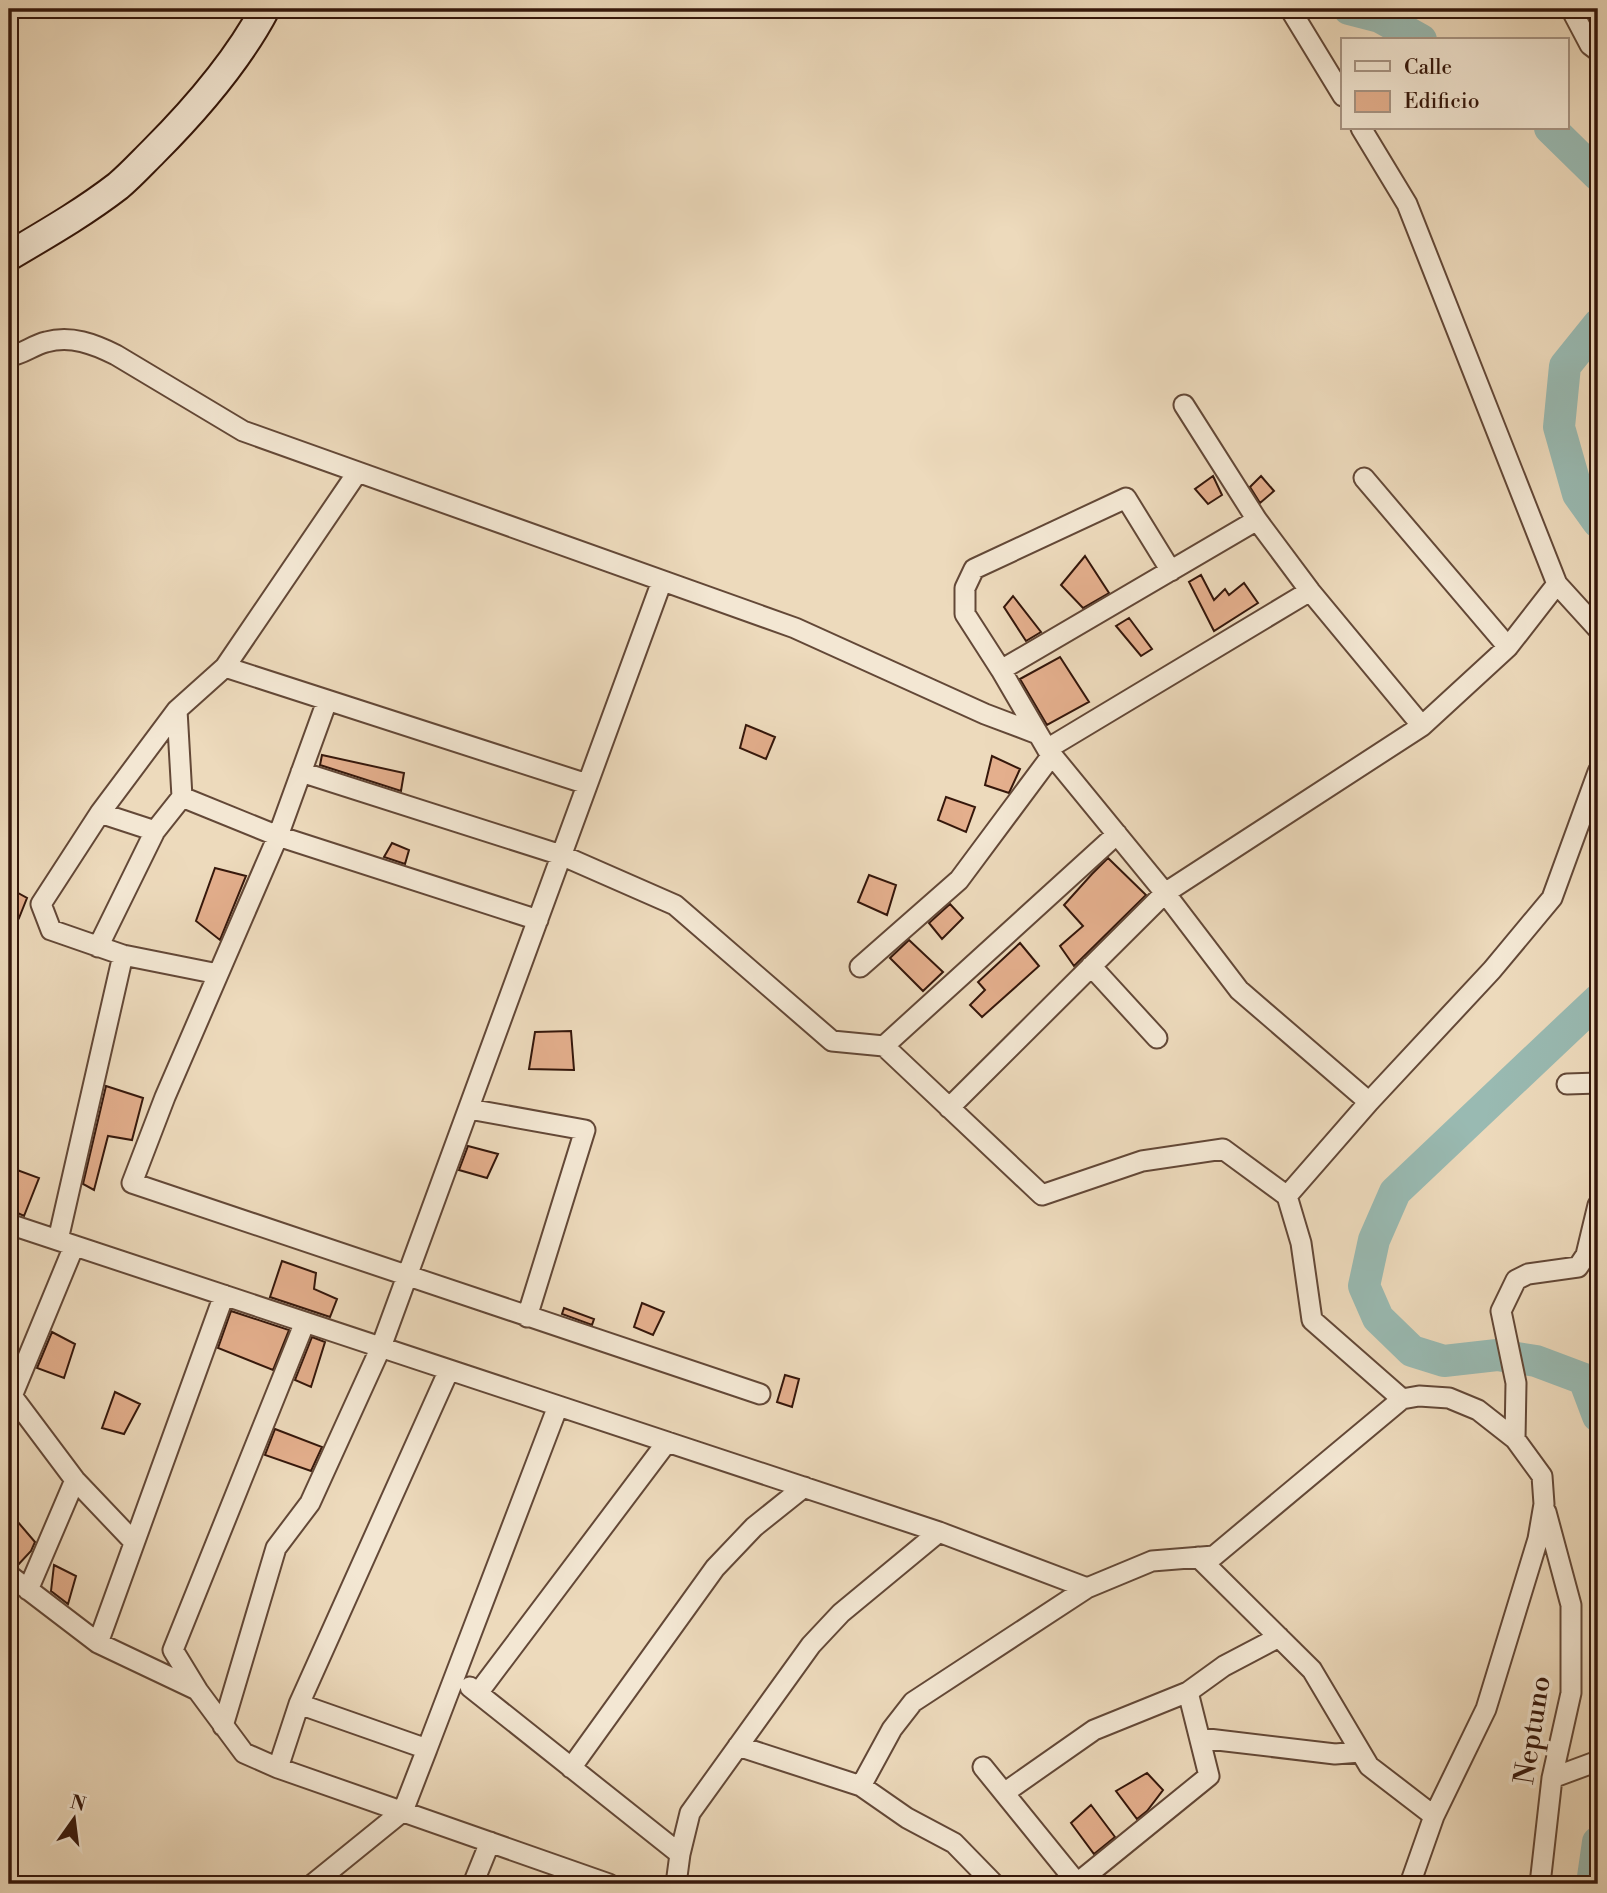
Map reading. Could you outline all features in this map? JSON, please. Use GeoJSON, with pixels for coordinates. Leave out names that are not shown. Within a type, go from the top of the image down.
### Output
{"type":"FeatureCollection","features":[{"type":"Feature","properties":{"kind":"main road"},"geometry":{"type":"LineString","coordinates":[[9,256],[68,222],[120,185],[213,88],[257,26],[265,9]]}},
{"type":"Feature","properties":{"kind":"street"},"geometry":{"type":"LineString","coordinates":[[1290,9],[1341,93]]}},
{"type":"Feature","properties":{"kind":"street"},"geometry":{"type":"LineString","coordinates":[[1571,9],[1590,45],[1598,51]]}},
{"type":"Feature","properties":{"kind":"street"},"geometry":{"type":"LineString","coordinates":[[1362,130],[1407,204],[1557,584],[1598,629]]}},
{"type":"Feature","properties":{"kind":"street"},"geometry":{"type":"LineString","coordinates":[[9,356],[45,342],[71,339],[95,345],[117,355],[243,431],[794,628],[985,713],[1046,746]]}},
{"type":"Feature","properties":{"kind":"street"},"geometry":{"type":"LineString","coordinates":[[1185,405],[1257,520],[1310,592],[1423,726]]}},
{"type":"Feature","properties":{"kind":"street"},"geometry":{"type":"LineString","coordinates":[[218,974],[124,955],[51,930],[41,904],[100,813],[177,710],[225,667],[357,473]]}},
{"type":"Feature","properties":{"kind":"street"},"geometry":{"type":"LineString","coordinates":[[1364,478],[1508,647]]}},
{"type":"Feature","properties":{"kind":"street"},"geometry":{"type":"LineString","coordinates":[[1171,571],[1126,498],[974,569],[965,588],[965,614],[1046,746],[1165,893],[1239,990],[1369,1102]]}},
{"type":"Feature","properties":{"kind":"street"},"geometry":{"type":"LineString","coordinates":[[1001,670],[1257,520]]}},
{"type":"Feature","properties":{"kind":"street"},"geometry":{"type":"LineString","coordinates":[[223,1726],[276,1548],[310,1503],[381,1347],[662,581]]}},
{"type":"Feature","properties":{"kind":"street"},"geometry":{"type":"LineString","coordinates":[[949,1108],[1165,893],[1423,726],[1508,647],[1557,584]]}},
{"type":"Feature","properties":{"kind":"street"},"geometry":{"type":"LineString","coordinates":[[860,967],[959,880],[1046,746],[1310,592]]}},
{"type":"Feature","properties":{"kind":"street"},"geometry":{"type":"LineString","coordinates":[[225,667],[587,784]]}},
{"type":"Feature","properties":{"kind":"street"},"geometry":{"type":"LineString","coordinates":[[327,701],[278,836],[165,1097],[132,1183],[760,1394]]}},
{"type":"Feature","properties":{"kind":"street"},"geometry":{"type":"LineString","coordinates":[[98,947],[155,831],[183,797],[177,710]]}},
{"type":"Feature","properties":{"kind":"street"},"geometry":{"type":"LineString","coordinates":[[301,772],[562,855],[675,905],[832,1041],[884,1046],[1042,1195],[1142,1161],[1223,1149],[1287,1196],[1301,1243],[1312,1320],[1402,1399],[1214,1556],[1152,1561],[1087,1588],[913,1702],[892,1729],[861,1786]]}},
{"type":"Feature","properties":{"kind":"street"},"geometry":{"type":"LineString","coordinates":[[1287,1196],[1369,1102],[1492,970],[1552,898],[1598,772]]}},
{"type":"Feature","properties":{"kind":"street"},"geometry":{"type":"LineString","coordinates":[[183,797],[278,836],[538,920]]}},
{"type":"Feature","properties":{"kind":"street"},"geometry":{"type":"LineString","coordinates":[[100,813],[155,831]]}},
{"type":"Feature","properties":{"kind":"street"},"geometry":{"type":"LineString","coordinates":[[884,1046],[1117,834]]}},
{"type":"Feature","properties":{"kind":"street"},"geometry":{"type":"LineString","coordinates":[[124,955],[66,1243],[11,1394],[75,1480],[134,1542]]}},
{"type":"Feature","properties":{"kind":"street"},"geometry":{"type":"LineString","coordinates":[[1091,966],[1157,1038]]}},
{"type":"Feature","properties":{"kind":"street"},"geometry":{"type":"LineString","coordinates":[[1567,1084],[1598,1083]]}},
{"type":"Feature","properties":{"kind":"street"},"geometry":{"type":"LineString","coordinates":[[469,1109],[584,1130],[527,1317]]}},
{"type":"Feature","properties":{"kind":"street"},"geometry":{"type":"LineString","coordinates":[[1515,1439],[1516,1382],[1501,1311],[1516,1280],[1528,1274],[1578,1267],[1586,1255],[1598,1205]]}},
{"type":"Feature","properties":{"kind":"street"},"geometry":{"type":"LineString","coordinates":[[9,1224],[939,1532],[1087,1588]]}},
{"type":"Feature","properties":{"kind":"street"},"geometry":{"type":"LineString","coordinates":[[98,1643],[224,1295]]}},
{"type":"Feature","properties":{"kind":"street"},"geometry":{"type":"LineString","coordinates":[[305,1322],[173,1650],[198,1691],[244,1753],[278,1768],[609,1884]]}},
{"type":"Feature","properties":{"kind":"street"},"geometry":{"type":"LineString","coordinates":[[278,1768],[299,1704],[449,1370]]}},
{"type":"Feature","properties":{"kind":"street","name":"Neptuno"},"geometry":{"type":"LineString","coordinates":[[1402,1399],[1419,1396],[1449,1398],[1478,1410],[1515,1439],[1542,1476],[1544,1504],[1571,1605],[1571,1693],[1552,1778],[1540,1884]]}},
{"type":"Feature","properties":{"kind":"street"},"geometry":{"type":"LineString","coordinates":[[313,1884],[403,1811],[558,1406]]}},
{"type":"Feature","properties":{"kind":"street"},"geometry":{"type":"LineString","coordinates":[[478,1693],[667,1442]]}},
{"type":"Feature","properties":{"kind":"street"},"geometry":{"type":"LineString","coordinates":[[28,1590],[75,1480]]}},
{"type":"Feature","properties":{"kind":"street"},"geometry":{"type":"LineString","coordinates":[[571,1768],[715,1568],[754,1527],[804,1488]]}},
{"type":"Feature","properties":{"kind":"street"},"geometry":{"type":"LineString","coordinates":[[1410,1884],[1434,1816],[1486,1709],[1538,1539],[1544,1504]]}},
{"type":"Feature","properties":{"kind":"street"},"geometry":{"type":"LineString","coordinates":[[676,1884],[690,1813],[811,1645],[833,1621],[939,1532]]}},
{"type":"Feature","properties":{"kind":"street"},"geometry":{"type":"LineString","coordinates":[[1198,1558],[1312,1670],[1369,1766],[1434,1816]]}},
{"type":"Feature","properties":{"kind":"street"},"geometry":{"type":"LineString","coordinates":[[9,1575],[98,1643],[198,1691]]}},
{"type":"Feature","properties":{"kind":"street"},"geometry":{"type":"LineString","coordinates":[[1004,1793],[1094,1730],[1188,1692],[1224,1666],[1279,1637]]}},
{"type":"Feature","properties":{"kind":"street"},"geometry":{"type":"LineString","coordinates":[[455,1675],[680,1854]]}},
{"type":"Feature","properties":{"kind":"street"},"geometry":{"type":"LineString","coordinates":[[983,1767],[1077,1884],[1209,1776],[1188,1692]]}},
{"type":"Feature","properties":{"kind":"street"},"geometry":{"type":"LineString","coordinates":[[299,1704],[427,1749]]}},
{"type":"Feature","properties":{"kind":"street"},"geometry":{"type":"LineString","coordinates":[[1200,1738],[1335,1754],[1360,1752]]}},
{"type":"Feature","properties":{"kind":"street"},"geometry":{"type":"LineString","coordinates":[[738,1746],[861,1786],[907,1818],[954,1843],[994,1884]]}},
{"type":"Feature","properties":{"kind":"street"},"geometry":{"type":"LineString","coordinates":[[1552,1778],[1592,1763]]}},
{"type":"Feature","properties":{"kind":"street"},"geometry":{"type":"LineString","coordinates":[[473,1884],[490,1842]]}},
{"type":"Feature","properties":{"kind":"building"},"geometry":{"type":"Polygon","coordinates":[[[1213,476],[1222,495],[1208,504],[1195,489],[1213,476]]]}},
{"type":"Feature","properties":{"kind":"building"},"geometry":{"type":"Polygon","coordinates":[[[1261,476],[1274,491],[1260,503],[1250,487],[1261,476]]]}},
{"type":"Feature","properties":{"kind":"building"},"geometry":{"type":"Polygon","coordinates":[[[1085,556],[1109,593],[1083,608],[1061,585],[1085,556]]]}},
{"type":"Feature","properties":{"kind":"building"},"geometry":{"type":"Polygon","coordinates":[[[1201,575],[1214,600],[1225,589],[1229,595],[1244,583],[1258,603],[1214,631],[1189,582],[1201,575]]]}},
{"type":"Feature","properties":{"kind":"building"},"geometry":{"type":"Polygon","coordinates":[[[1013,596],[1041,632],[1026,641],[1004,607],[1013,596]]]}},
{"type":"Feature","properties":{"kind":"building"},"geometry":{"type":"Polygon","coordinates":[[[1129,618],[1152,649],[1141,656],[1116,626],[1129,618]]]}},
{"type":"Feature","properties":{"kind":"building"},"geometry":{"type":"Polygon","coordinates":[[[1060,657],[1089,702],[1047,725],[1020,679],[1060,657]]]}},
{"type":"Feature","properties":{"kind":"building"},"geometry":{"type":"Polygon","coordinates":[[[746,725],[775,737],[766,759],[740,748],[746,725]]]}},
{"type":"Feature","properties":{"kind":"building"},"geometry":{"type":"Polygon","coordinates":[[[322,755],[404,773],[401,791],[320,765],[322,755]]]}},
{"type":"Feature","properties":{"kind":"building"},"geometry":{"type":"Polygon","coordinates":[[[992,756],[1020,769],[1009,793],[985,785],[992,756]]]}},
{"type":"Feature","properties":{"kind":"building"},"geometry":{"type":"Polygon","coordinates":[[[946,797],[975,807],[966,832],[938,820],[946,797]]]}},
{"type":"Feature","properties":{"kind":"building"},"geometry":{"type":"Polygon","coordinates":[[[392,843],[409,850],[405,864],[384,857],[392,843]]]}},
{"type":"Feature","properties":{"kind":"building"},"geometry":{"type":"Polygon","coordinates":[[[1108,858],[1146,895],[1074,966],[1060,946],[1083,926],[1064,905],[1108,858]]]}},
{"type":"Feature","properties":{"kind":"building"},"geometry":{"type":"Polygon","coordinates":[[[215,868],[246,876],[220,940],[196,921],[215,868]]]}},
{"type":"Feature","properties":{"kind":"building"},"geometry":{"type":"Polygon","coordinates":[[[869,875],[896,885],[887,915],[858,902],[869,875]]]}},
{"type":"Feature","properties":{"kind":"building"},"geometry":{"type":"Polygon","coordinates":[[[9,888],[27,898],[19,918],[9,908],[9,888]]]}},
{"type":"Feature","properties":{"kind":"building"},"geometry":{"type":"Polygon","coordinates":[[[950,904],[963,918],[942,939],[929,923],[950,904]]]}},
{"type":"Feature","properties":{"kind":"building"},"geometry":{"type":"Polygon","coordinates":[[[909,940],[943,972],[923,991],[890,958],[909,940]]]}},
{"type":"Feature","properties":{"kind":"building"},"geometry":{"type":"Polygon","coordinates":[[[1020,943],[1039,966],[982,1017],[970,1005],[985,990],[978,982],[1020,943]]]}},
{"type":"Feature","properties":{"kind":"building"},"geometry":{"type":"Polygon","coordinates":[[[571,1031],[574,1070],[529,1069],[535,1032],[571,1031]]]}},
{"type":"Feature","properties":{"kind":"building"},"geometry":{"type":"Polygon","coordinates":[[[106,1086],[143,1098],[132,1140],[108,1136],[94,1190],[83,1184],[106,1086]]]}},
{"type":"Feature","properties":{"kind":"building"},"geometry":{"type":"Polygon","coordinates":[[[468,1146],[498,1154],[487,1178],[459,1170],[468,1146]]]}},
{"type":"Feature","properties":{"kind":"building"},"geometry":{"type":"Polygon","coordinates":[[[9,1167],[39,1178],[24,1216],[9,1209],[9,1167]]]}},
{"type":"Feature","properties":{"kind":"building"},"geometry":{"type":"Polygon","coordinates":[[[282,1261],[316,1273],[314,1289],[337,1299],[330,1317],[270,1297],[282,1261]]]}},
{"type":"Feature","properties":{"kind":"building"},"geometry":{"type":"Polygon","coordinates":[[[642,1303],[664,1312],[653,1335],[634,1327],[642,1303]]]}},
{"type":"Feature","properties":{"kind":"building"},"geometry":{"type":"Polygon","coordinates":[[[564,1308],[594,1319],[592,1325],[562,1314],[564,1308]]]}},
{"type":"Feature","properties":{"kind":"building"},"geometry":{"type":"Polygon","coordinates":[[[231,1311],[289,1330],[273,1370],[218,1348],[231,1311]]]}},
{"type":"Feature","properties":{"kind":"building"},"geometry":{"type":"Polygon","coordinates":[[[52,1332],[75,1344],[64,1378],[37,1368],[52,1332]]]}},
{"type":"Feature","properties":{"kind":"building"},"geometry":{"type":"Polygon","coordinates":[[[312,1337],[325,1342],[311,1387],[295,1380],[312,1337]]]}},
{"type":"Feature","properties":{"kind":"building"},"geometry":{"type":"Polygon","coordinates":[[[785,1375],[799,1379],[792,1407],[777,1402],[785,1375]]]}},
{"type":"Feature","properties":{"kind":"building"},"geometry":{"type":"Polygon","coordinates":[[[115,1392],[140,1404],[124,1434],[102,1428],[115,1392]]]}},
{"type":"Feature","properties":{"kind":"building"},"geometry":{"type":"Polygon","coordinates":[[[275,1429],[322,1447],[311,1471],[265,1455],[275,1429]]]}},
{"type":"Feature","properties":{"kind":"building"},"geometry":{"type":"Polygon","coordinates":[[[17,1521],[35,1542],[31,1551],[17,1566],[9,1563],[9,1536],[17,1521]]]}},
{"type":"Feature","properties":{"kind":"building"},"geometry":{"type":"Polygon","coordinates":[[[54,1565],[76,1576],[68,1604],[51,1591],[54,1565]]]}},
{"type":"Feature","properties":{"kind":"building"},"geometry":{"type":"Polygon","coordinates":[[[1147,1773],[1163,1790],[1147,1811],[1137,1819],[1116,1791],[1147,1773]]]}},
{"type":"Feature","properties":{"kind":"building"},"geometry":{"type":"Polygon","coordinates":[[[1091,1805],[1115,1837],[1094,1854],[1071,1823],[1091,1805]]]}},
{"type":"Feature","properties":{"kind":"waterway"},"geometry":{"type":"LineString","coordinates":[[1349,9],[1380,17],[1417,38]]}},
{"type":"Feature","properties":{"kind":"waterway"},"geometry":{"type":"LineString","coordinates":[[1552,130],[1598,175]]}},
{"type":"Feature","properties":{"kind":"waterway"},"geometry":{"type":"LineString","coordinates":[[1598,325],[1565,366],[1559,427],[1578,494],[1598,522]]}},
{"type":"Feature","properties":{"kind":"waterway"},"geometry":{"type":"LineString","coordinates":[[1598,1000],[1395,1192],[1374,1240],[1364,1286],[1378,1318],[1412,1351],[1444,1361],[1497,1355],[1536,1361],[1584,1379],[1598,1416]]}},
{"type":"Feature","properties":{"kind":"waterway"},"geometry":{"type":"LineString","coordinates":[[1592,1884],[1598,1842]]}}]}
